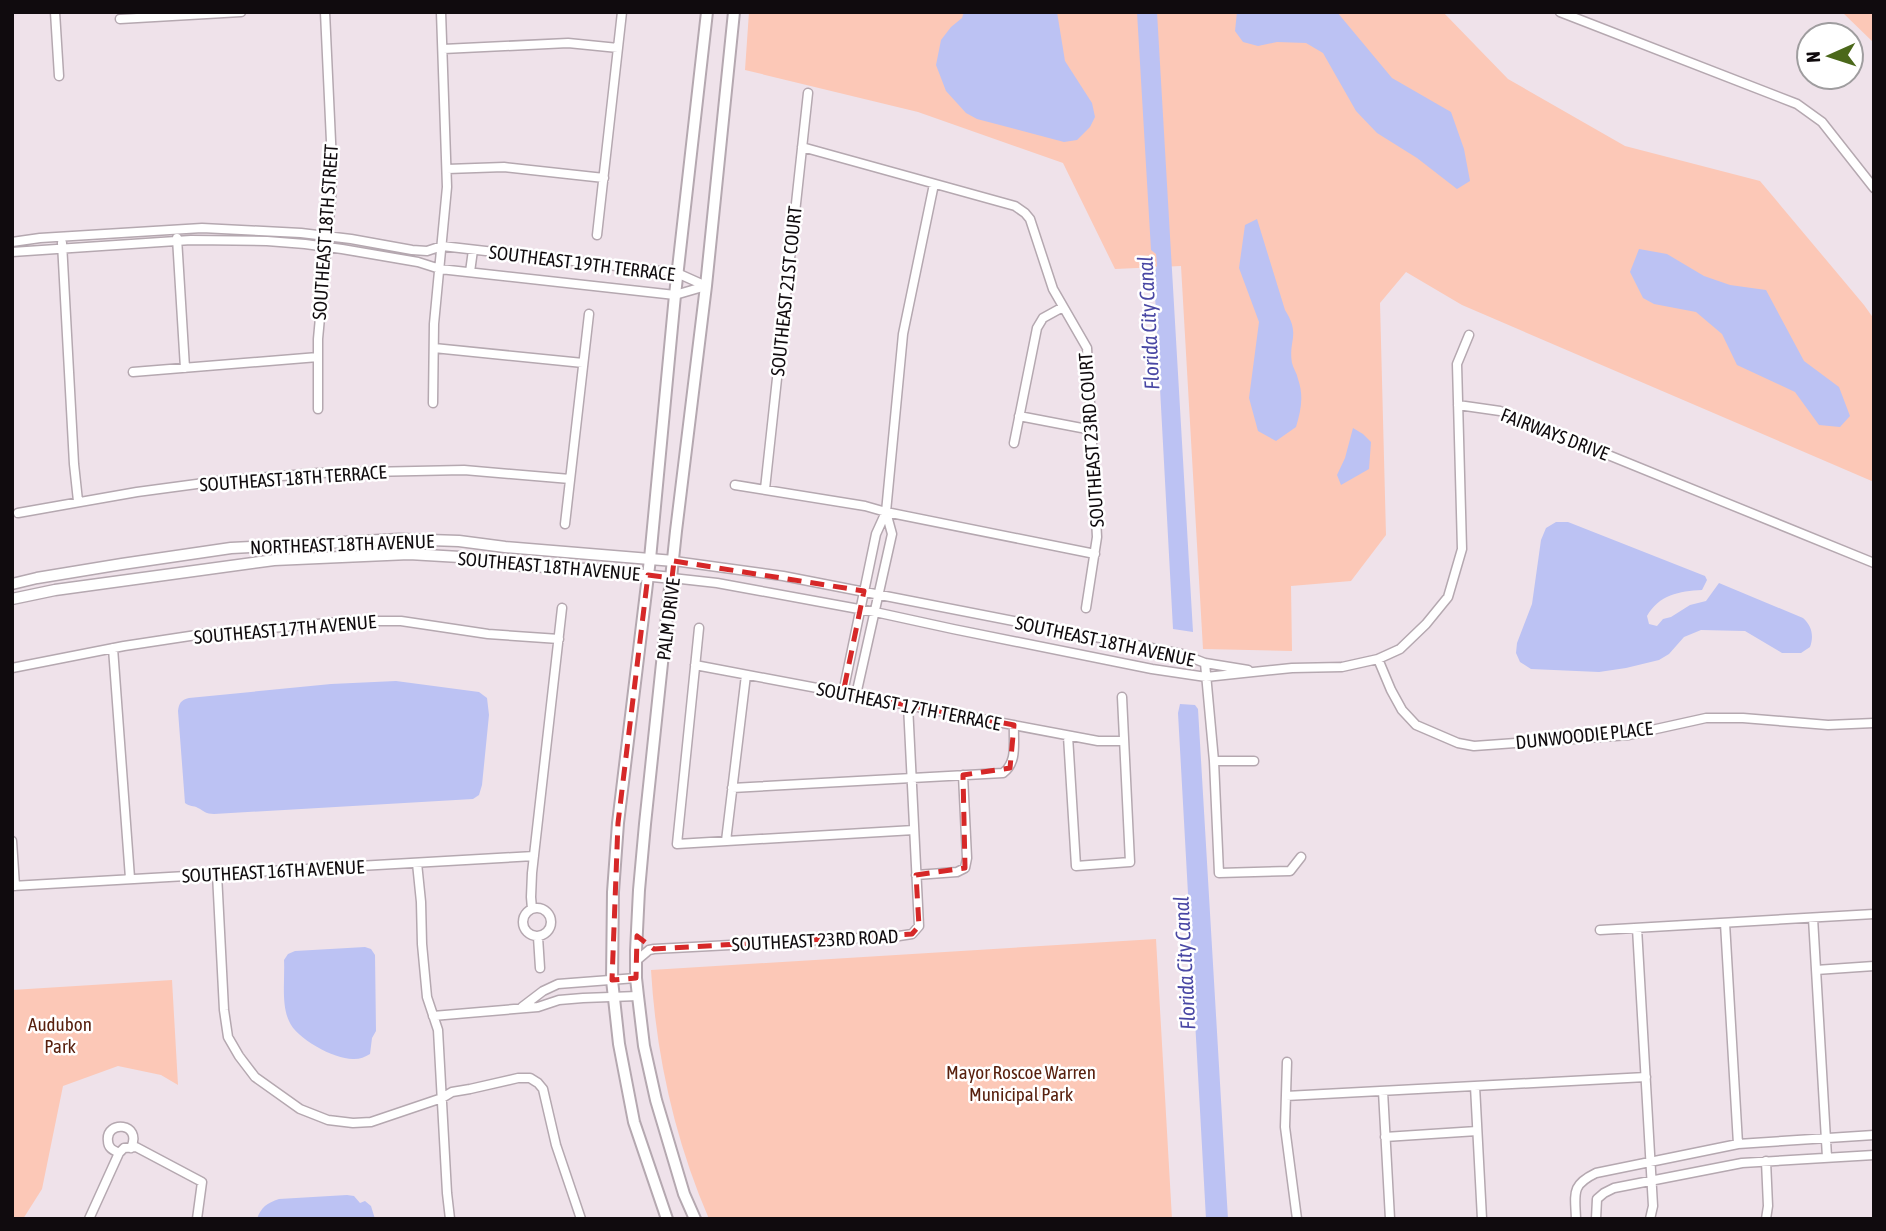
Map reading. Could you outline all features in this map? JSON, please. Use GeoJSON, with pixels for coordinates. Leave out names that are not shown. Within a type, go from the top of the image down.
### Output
{"type":"FeatureCollection","features":[{"type":"Feature","properties":{"kind":"main road","name":"PALM DRIVE"},"geometry":{"type":"LineString","coordinates":[[667,1219],[634,1122],[619,1044],[612,980],[613,892],[618,823],[650,559],[677,273],[707,12]]}},
{"type":"Feature","properties":{"kind":"main road","name":"PALM DRIVE"},"geometry":{"type":"LineString","coordinates":[[695,1219],[684,1194],[656,1100],[644,1046],[636,961],[645,824],[734,12]]}},
{"type":"Feature","properties":{"kind":"street"},"geometry":{"type":"LineString","coordinates":[[55,12],[59,76]]}},
{"type":"Feature","properties":{"kind":"street"},"geometry":{"type":"LineString","coordinates":[[120,19],[166,14],[241,12]]}},
{"type":"Feature","properties":{"kind":"street","name":"SOUTHEAST 18TH STREET"},"geometry":{"type":"LineString","coordinates":[[318,409],[322,292],[331,200],[332,123],[325,12]]}},
{"type":"Feature","properties":{"kind":"street"},"geometry":{"type":"LineString","coordinates":[[433,403],[434,348],[447,170],[441,12]]}},
{"type":"Feature","properties":{"kind":"street"},"geometry":{"type":"LineString","coordinates":[[597,235],[622,12]]}},
{"type":"Feature","properties":{"kind":"street"},"geometry":{"type":"LineString","coordinates":[[1560,12],[1797,104],[1822,122],[1874,188]]}},
{"type":"Feature","properties":{"kind":"street"},"geometry":{"type":"LineString","coordinates":[[443,50],[559,43],[618,48]]}},
{"type":"Feature","properties":{"kind":"street","name":"SOUTHEAST 21ST COURT"},"geometry":{"type":"LineString","coordinates":[[765,489],[807,93]]}},
{"type":"Feature","properties":{"kind":"street"},"geometry":{"type":"LineString","coordinates":[[802,148],[934,184],[903,334],[886,512],[891,534],[856,695]]}},
{"type":"Feature","properties":{"kind":"street"},"geometry":{"type":"LineString","coordinates":[[447,170],[505,167],[604,178]]}},
{"type":"Feature","properties":{"kind":"street","name":"SOUTHEAST 23RD COURT"},"geometry":{"type":"LineString","coordinates":[[934,184],[1015,206],[1025,213],[1030,219],[1053,289],[1087,348],[1097,537],[1086,608]]}},
{"type":"Feature","properties":{"kind":"street","name":"SOUTHEAST 19TH TERRACE"},"geometry":{"type":"LineString","coordinates":[[12,242],[177,230],[256,229],[328,236],[412,250],[427,251],[442,246],[677,273],[706,286]]}},
{"type":"Feature","properties":{"kind":"street"},"geometry":{"type":"LineString","coordinates":[[177,230],[185,368]]}},
{"type":"Feature","properties":{"kind":"street"},"geometry":{"type":"LineString","coordinates":[[61,237],[78,501]]}},
{"type":"Feature","properties":{"kind":"street","name":"SOUTHEAST 19TH TERRACE"},"geometry":{"type":"LineString","coordinates":[[12,252],[177,241],[267,241],[327,247],[418,262],[440,269],[675,295],[706,286]]}},
{"type":"Feature","properties":{"kind":"street"},"geometry":{"type":"LineString","coordinates":[[470,272],[473,250]]}},
{"type":"Feature","properties":{"kind":"street"},"geometry":{"type":"LineString","coordinates":[[1014,443],[1037,328],[1043,318],[1063,307]]}},
{"type":"Feature","properties":{"kind":"street"},"geometry":{"type":"LineString","coordinates":[[565,524],[589,314]]}},
{"type":"Feature","properties":{"kind":"street"},"geometry":{"type":"LineString","coordinates":[[1206,677],[1292,667],[1342,667],[1378,659],[1400,649],[1426,624],[1448,597],[1462,549],[1457,364],[1469,335]]}},
{"type":"Feature","properties":{"kind":"street"},"geometry":{"type":"LineString","coordinates":[[434,348],[583,363]]}},
{"type":"Feature","properties":{"kind":"street"},"geometry":{"type":"LineString","coordinates":[[133,372],[318,357]]}},
{"type":"Feature","properties":{"kind":"street","name":"FAIRWAYS DRIVE"},"geometry":{"type":"LineString","coordinates":[[1458,405],[1500,411],[1874,562]]}},
{"type":"Feature","properties":{"kind":"street"},"geometry":{"type":"LineString","coordinates":[[1019,416],[1091,430]]}},
{"type":"Feature","properties":{"kind":"street","name":"SOUTHEAST 18TH TERRACE"},"geometry":{"type":"LineString","coordinates":[[18,513],[78,501],[219,481],[318,473],[464,470],[570,479]]}},
{"type":"Feature","properties":{"kind":"street"},"geometry":{"type":"LineString","coordinates":[[735,485],[865,506],[1094,554]]}},
{"type":"Feature","properties":{"kind":"street"},"geometry":{"type":"LineString","coordinates":[[843,693],[876,534],[886,512]]}},
{"type":"Feature","properties":{"kind":"street","name":"NORTHEAST 18TH AVENUE"},"geometry":{"type":"LineString","coordinates":[[12,584],[231,548],[399,539],[458,541],[674,561]]}},
{"type":"Feature","properties":{"kind":"street","name":"SOUTHEAST 18TH AVENUE"},"geometry":{"type":"LineString","coordinates":[[12,599],[82,586],[274,560],[409,554],[460,557],[509,565],[717,583],[860,609],[1152,669],[1206,677]]}},
{"type":"Feature","properties":{"kind":"street","name":"SOUTHEAST 18TH AVENUE"},"geometry":{"type":"LineString","coordinates":[[674,561],[783,576],[864,591],[1182,654],[1205,663]]}},
{"type":"Feature","properties":{"kind":"street"},"geometry":{"type":"LineString","coordinates":[[533,908],[531,897],[534,856],[562,608]]}},
{"type":"Feature","properties":{"kind":"street","name":"SOUTHEAST 17TH AVENUE"},"geometry":{"type":"LineString","coordinates":[[12,668],[113,648],[203,635],[351,621],[401,621],[488,634],[559,639]]}},
{"type":"Feature","properties":{"kind":"street"},"geometry":{"type":"LineString","coordinates":[[699,628],[677,844],[914,830]]}},
{"type":"Feature","properties":{"kind":"street"},"geometry":{"type":"LineString","coordinates":[[113,648],[130,878]]}},
{"type":"Feature","properties":{"kind":"street","name":"DUNWOODIE PLACE"},"geometry":{"type":"LineString","coordinates":[[1378,659],[1402,710],[1416,725],[1458,743],[1475,746],[1629,734],[1706,718],[1743,718],[1828,725],[1874,723]]}},
{"type":"Feature","properties":{"kind":"street"},"geometry":{"type":"LineString","coordinates":[[1258,671],[1205,663],[1214,761],[1219,873],[1290,871],[1301,857]]}},
{"type":"Feature","properties":{"kind":"street","name":"SOUTHEAST 17TH TERRACE"},"geometry":{"type":"LineString","coordinates":[[695,665],[1068,736],[1098,741],[1124,741]]}},
{"type":"Feature","properties":{"kind":"street"},"geometry":{"type":"LineString","coordinates":[[726,841],[746,674]]}},
{"type":"Feature","properties":{"kind":"street"},"geometry":{"type":"LineString","coordinates":[[1068,736],[1076,866],[1130,862],[1122,697]]}},
{"type":"Feature","properties":{"kind":"street","name":"SOUTHEAST 23RD ROAD"},"geometry":{"type":"LineString","coordinates":[[654,949],[912,934],[919,926],[908,705]]}},
{"type":"Feature","properties":{"kind":"street"},"geometry":{"type":"LineString","coordinates":[[732,788],[1003,773],[1010,768],[1013,761],[1014,725]]}},
{"type":"Feature","properties":{"kind":"street"},"geometry":{"type":"LineString","coordinates":[[1214,761],[1254,761]]}},
{"type":"Feature","properties":{"kind":"street"},"geometry":{"type":"LineString","coordinates":[[916,875],[957,873],[965,868],[967,858],[963,775]]}},
{"type":"Feature","properties":{"kind":"street"},"geometry":{"type":"LineString","coordinates":[[12,841],[14,886]]}},
{"type":"Feature","properties":{"kind":"street","name":"SOUTHEAST 16TH AVENUE"},"geometry":{"type":"LineString","coordinates":[[14,886],[534,856]]}},
{"type":"Feature","properties":{"kind":"street"},"geometry":{"type":"LineString","coordinates":[[417,863],[427,998],[438,1030],[450,1219]]}},
{"type":"Feature","properties":{"kind":"street"},"geometry":{"type":"LineString","coordinates":[[218,874],[224,1010],[228,1037],[255,1077],[300,1109],[328,1120],[353,1123],[371,1122],[442,1098],[452,1092],[518,1078],[530,1078],[543,1089],[556,1145],[581,1219]]}},
{"type":"Feature","properties":{"kind":"street"},"geometry":{"type":"LineString","coordinates":[[533,908],[547,911],[552,919],[547,933],[538,937],[529,934],[523,922],[525,914],[533,908]]}},
{"type":"Feature","properties":{"kind":"street"},"geometry":{"type":"LineString","coordinates":[[1600,930],[1874,915]]}},
{"type":"Feature","properties":{"kind":"street"},"geometry":{"type":"LineString","coordinates":[[1813,918],[1827,1157]]}},
{"type":"Feature","properties":{"kind":"street"},"geometry":{"type":"LineString","coordinates":[[1725,923],[1738,1144]]}},
{"type":"Feature","properties":{"kind":"street"},"geometry":{"type":"LineString","coordinates":[[1637,928],[1652,1180],[1653,1206],[1650,1219]]}},
{"type":"Feature","properties":{"kind":"street"},"geometry":{"type":"LineString","coordinates":[[538,937],[540,968]]}},
{"type":"Feature","properties":{"kind":"street"},"geometry":{"type":"LineString","coordinates":[[637,939],[654,949]]}},
{"type":"Feature","properties":{"kind":"street"},"geometry":{"type":"LineString","coordinates":[[636,961],[654,949]]}},
{"type":"Feature","properties":{"kind":"street"},"geometry":{"type":"LineString","coordinates":[[1816,970],[1874,966]]}},
{"type":"Feature","properties":{"kind":"street"},"geometry":{"type":"LineString","coordinates":[[519,1009],[543,991],[558,984],[636,978]]}},
{"type":"Feature","properties":{"kind":"street"},"geometry":{"type":"LineString","coordinates":[[433,1016],[538,1007],[559,1000],[638,996]]}},
{"type":"Feature","properties":{"kind":"street"},"geometry":{"type":"LineString","coordinates":[[1287,1062],[1286,1137],[1297,1219]]}},
{"type":"Feature","properties":{"kind":"street"},"geometry":{"type":"LineString","coordinates":[[1286,1096],[1646,1077]]}},
{"type":"Feature","properties":{"kind":"street"},"geometry":{"type":"LineString","coordinates":[[1475,1086],[1482,1219]]}},
{"type":"Feature","properties":{"kind":"street"},"geometry":{"type":"LineString","coordinates":[[1383,1091],[1390,1219]]}},
{"type":"Feature","properties":{"kind":"street"},"geometry":{"type":"LineString","coordinates":[[119,1153],[111,1149],[107,1141],[109,1133],[116,1127],[124,1127],[131,1132],[134,1140],[131,1148]]}},
{"type":"Feature","properties":{"kind":"street"},"geometry":{"type":"LineString","coordinates":[[1385,1137],[1477,1131]]}},
{"type":"Feature","properties":{"kind":"street"},"geometry":{"type":"LineString","coordinates":[[1576,1219],[1577,1185],[1596,1173],[1738,1144],[1874,1136]]}},
{"type":"Feature","properties":{"kind":"street"},"geometry":{"type":"LineString","coordinates":[[89,1219],[119,1153],[124,1148],[136,1147],[202,1182],[197,1219]]}},
{"type":"Feature","properties":{"kind":"street"},"geometry":{"type":"LineString","coordinates":[[1596,1219],[1597,1199],[1614,1188],[1742,1163],[1874,1154]]}},
{"type":"Feature","properties":{"kind":"street"},"geometry":{"type":"LineString","coordinates":[[1766,1161],[1766,1219]]}},
{"type":"Feature","properties":{"kind":"highlighted area"},"geometry":{"type":"Polygon","coordinates":[[[674,561],[864,591],[843,693],[1014,725],[1010,768],[963,775],[965,868],[916,875],[919,926],[912,934],[654,949],[637,936],[636,978],[612,980],[618,823],[648,575],[672,578],[674,561]]]}},
{"type":"Feature","properties":{"kind":"green space"},"geometry":{"type":"Polygon","coordinates":[[[749,12],[1443,12],[1508,79],[1625,146],[1760,181],[1874,319],[1874,482],[1462,305],[1406,272],[1380,303],[1386,535],[1351,581],[1291,586],[1292,651],[1203,649],[1181,266],[1115,269],[1063,163],[918,112],[745,70],[749,12]]]}},
{"type":"Feature","properties":{"kind":"green space"},"geometry":{"type":"Polygon","coordinates":[[[1842,12],[1874,12],[1874,43],[1865,34],[1865,21],[1851,21],[1842,12]]]}},
{"type":"Feature","properties":{"kind":"green space","name":"Mayor Roscoe Warren Municipal Park"},"geometry":{"type":"Polygon","coordinates":[[[1156,939],[1172,1219],[709,1219],[686,1159],[669,1097],[657,1034],[651,970],[1156,939]]]}},
{"type":"Feature","properties":{"kind":"green space","name":"Audubon Park"},"geometry":{"type":"Polygon","coordinates":[[[172,980],[178,1085],[161,1075],[118,1066],[63,1086],[42,1189],[23,1219],[12,1219],[12,990],[172,980]]]}},
{"type":"Feature","properties":{"kind":"water"},"geometry":{"type":"Polygon","coordinates":[[[964,12],[1057,12],[1065,61],[1092,103],[1095,117],[1090,127],[1077,140],[1064,142],[977,119],[966,113],[946,91],[936,65],[941,40],[962,18],[964,12]]]}},
{"type":"Feature","properties":{"kind":"water","name":"Florida City Canal"},"geometry":{"type":"Polygon","coordinates":[[[1137,12],[1157,12],[1193,632],[1173,629],[1154,277],[1157,265],[1156,254],[1151,250],[1137,12]]]}},
{"type":"Feature","properties":{"kind":"water"},"geometry":{"type":"Polygon","coordinates":[[[1237,12],[1337,12],[1392,78],[1451,112],[1464,149],[1470,181],[1457,189],[1417,158],[1377,133],[1356,111],[1323,53],[1306,43],[1277,42],[1258,46],[1243,42],[1235,31],[1237,12]]]}},
{"type":"Feature","properties":{"kind":"water"},"geometry":{"type":"Polygon","coordinates":[[[1257,219],[1292,326],[1292,363],[1301,391],[1296,427],[1276,441],[1258,431],[1249,398],[1259,322],[1239,268],[1245,225],[1257,219]]]}},
{"type":"Feature","properties":{"kind":"water"},"geometry":{"type":"Polygon","coordinates":[[[1639,249],[1667,254],[1704,276],[1730,285],[1766,290],[1804,361],[1839,387],[1850,416],[1840,427],[1819,425],[1795,392],[1737,365],[1722,334],[1696,312],[1654,304],[1643,298],[1630,272],[1639,249]]]}},
{"type":"Feature","properties":{"kind":"water"},"geometry":{"type":"Polygon","coordinates":[[[1353,428],[1371,442],[1369,469],[1341,485],[1337,475],[1353,428]]]}},
{"type":"Feature","properties":{"kind":"water"},"geometry":{"type":"Polygon","coordinates":[[[1556,522],[1568,522],[1705,576],[1707,580],[1702,590],[1678,593],[1657,603],[1647,616],[1649,624],[1657,626],[1663,619],[1690,605],[1706,601],[1719,583],[1803,618],[1811,631],[1810,647],[1801,653],[1782,653],[1745,631],[1701,630],[1684,637],[1669,654],[1659,660],[1626,668],[1599,672],[1531,669],[1520,662],[1516,653],[1517,643],[1532,604],[1541,540],[1546,528],[1556,522]]]}},
{"type":"Feature","properties":{"kind":"water"},"geometry":{"type":"Polygon","coordinates":[[[396,681],[479,692],[487,698],[489,715],[479,795],[473,799],[214,814],[185,803],[178,711],[184,700],[331,684],[396,681]]]}},
{"type":"Feature","properties":{"kind":"water","name":"Florida City Canal"},"geometry":{"type":"Polygon","coordinates":[[[1180,704],[1195,705],[1198,709],[1228,1219],[1206,1219],[1178,713],[1180,704]]]}},
{"type":"Feature","properties":{"kind":"water"},"geometry":{"type":"Polygon","coordinates":[[[365,947],[371,949],[375,955],[376,1031],[372,1038],[370,1054],[358,1059],[346,1058],[317,1047],[293,1028],[285,1007],[284,960],[288,954],[295,951],[365,947]]]}},
{"type":"Feature","properties":{"kind":"water"},"geometry":{"type":"Polygon","coordinates":[[[347,1195],[371,1206],[375,1219],[257,1219],[265,1206],[279,1199],[347,1195]]]}}]}
